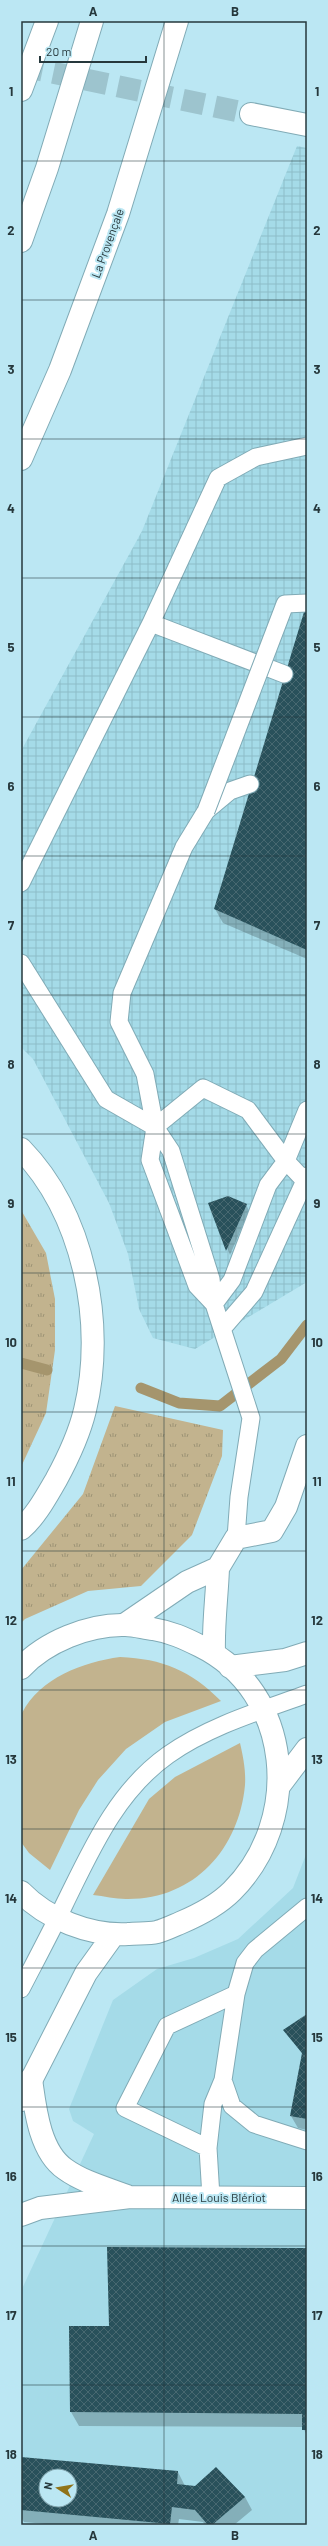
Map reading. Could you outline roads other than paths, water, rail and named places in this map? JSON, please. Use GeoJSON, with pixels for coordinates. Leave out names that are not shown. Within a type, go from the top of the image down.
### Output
{"type":"FeatureCollection","features":[{"type":"Feature","properties":{"kind":"main road"},"geometry":{"type":"LineString","coordinates":[[21,90],[47,21]]}},
{"type":"Feature","properties":{"kind":"main road"},"geometry":{"type":"LineString","coordinates":[[21,242],[47,168],[92,21]]}},
{"type":"Feature","properties":{"kind":"main road","name":"La Provençale"},"geometry":{"type":"LineString","coordinates":[[21,459],[60,370],[118,214],[177,21]]}},
{"type":"Feature","properties":{"kind":"main road"},"geometry":{"type":"LineString","coordinates":[[251,114],[307,126]]}},
{"type":"Feature","properties":{"kind":"main road"},"geometry":{"type":"LineString","coordinates":[[21,1149],[53,1191],[74,1238],[86,1281],[92,1320],[92,1364],[85,1411],[69,1456],[48,1494],[21,1529]]}},
{"type":"Feature","properties":{"kind":"main road"},"geometry":{"type":"LineString","coordinates":[[214,1653],[213,1617],[218,1594],[218,1568],[236,1538],[272,1531],[286,1507],[307,1446]]}},
{"type":"Feature","properties":{"kind":"main road"},"geometry":{"type":"LineString","coordinates":[[124,1625],[187,1582],[218,1568]]}},
{"type":"Feature","properties":{"kind":"main road"},"geometry":{"type":"LineString","coordinates":[[21,1668],[33,1655],[76,1633],[124,1625],[171,1632],[214,1653],[247,1682],[265,1710],[279,1764],[279,1786],[271,1828],[256,1862],[232,1891],[201,1914],[157,1932],[114,1934],[58,1918],[32,1902],[21,1892]]}},
{"type":"Feature","properties":{"kind":"main road"},"geometry":{"type":"LineString","coordinates":[[230,1667],[285,1660],[307,1653]]}},
{"type":"Feature","properties":{"kind":"main road"},"geometry":{"type":"LineString","coordinates":[[279,1786],[307,1750]]}},
{"type":"Feature","properties":{"kind":"main road"},"geometry":{"type":"LineString","coordinates":[[21,2100],[86,1973],[114,1934]]}},
{"type":"Feature","properties":{"kind":"main road"},"geometry":{"type":"LineString","coordinates":[[31,2079],[37,2117],[43,2137],[57,2161],[64,2168],[81,2178],[130,2197]]}},
{"type":"Feature","properties":{"kind":"main road"},"geometry":{"type":"LineString","coordinates":[[21,2215],[40,2208],[130,2197]]}},
{"type":"Feature","properties":{"kind":"main road","name":"Allée Louis Blériot"},"geometry":{"type":"LineString","coordinates":[[130,2197],[307,2198]]}},
{"type":"Feature","properties":{"kind":"lane"},"geometry":{"type":"LineString","coordinates":[[21,883],[152,623],[218,478],[256,457],[307,446]]}},
{"type":"Feature","properties":{"kind":"lane"},"geometry":{"type":"LineString","coordinates":[[214,1304],[197,1286],[150,1160],[155,1127],[145,1074],[120,1022],[122,993],[184,847],[206,811],[285,604],[306,603]]}},
{"type":"Feature","properties":{"kind":"lane"},"geometry":{"type":"LineString","coordinates":[[152,623],[284,674]]}},
{"type":"Feature","properties":{"kind":"lane"},"geometry":{"type":"LineString","coordinates":[[206,811],[230,791],[250,784]]}},
{"type":"Feature","properties":{"kind":"lane"},"geometry":{"type":"LineString","coordinates":[[21,963],[106,1099],[155,1127],[171,1151],[211,1279],[214,1304],[251,1418],[239,1497],[236,1538]]}},
{"type":"Feature","properties":{"kind":"lane"},"geometry":{"type":"LineString","coordinates":[[155,1127],[203,1088],[248,1110],[286,1161],[305,1178],[254,1292],[222,1329]]}},
{"type":"Feature","properties":{"kind":"lane"},"geometry":{"type":"LineString","coordinates":[[214,1304],[232,1280],[268,1185],[286,1161],[307,1110]]}},
{"type":"Feature","properties":{"kind":"lane"},"geometry":{"type":"LineString","coordinates":[[21,1989],[106,1824],[139,1779],[168,1755],[203,1734],[307,1694]]}},
{"type":"Feature","properties":{"kind":"lane"},"geometry":{"type":"LineString","coordinates":[[211,2198],[208,2148],[212,2104],[223,2080],[236,1994],[245,1963],[255,1950],[307,1907]]}},
{"type":"Feature","properties":{"kind":"lane"},"geometry":{"type":"LineString","coordinates":[[208,2148],[125,2108],[167,2026],[236,1994]]}},
{"type":"Feature","properties":{"kind":"lane"},"geometry":{"type":"LineString","coordinates":[[223,2080],[232,2106],[254,2124],[307,2141]]}},
{"type":"Feature","properties":{"kind":"waterway"},"geometry":{"type":"LineString","coordinates":[[141,1388],[179,1403],[220,1406],[281,1359],[307,1325]]}},
{"type":"Feature","properties":{"kind":"waterway"},"geometry":{"type":"LineString","coordinates":[[21,1363],[47,1370]]}},
{"type":"Feature","properties":{"kind":"tunnel"},"geometry":{"type":"LineString","coordinates":[[21,66],[251,114]]}}]}
